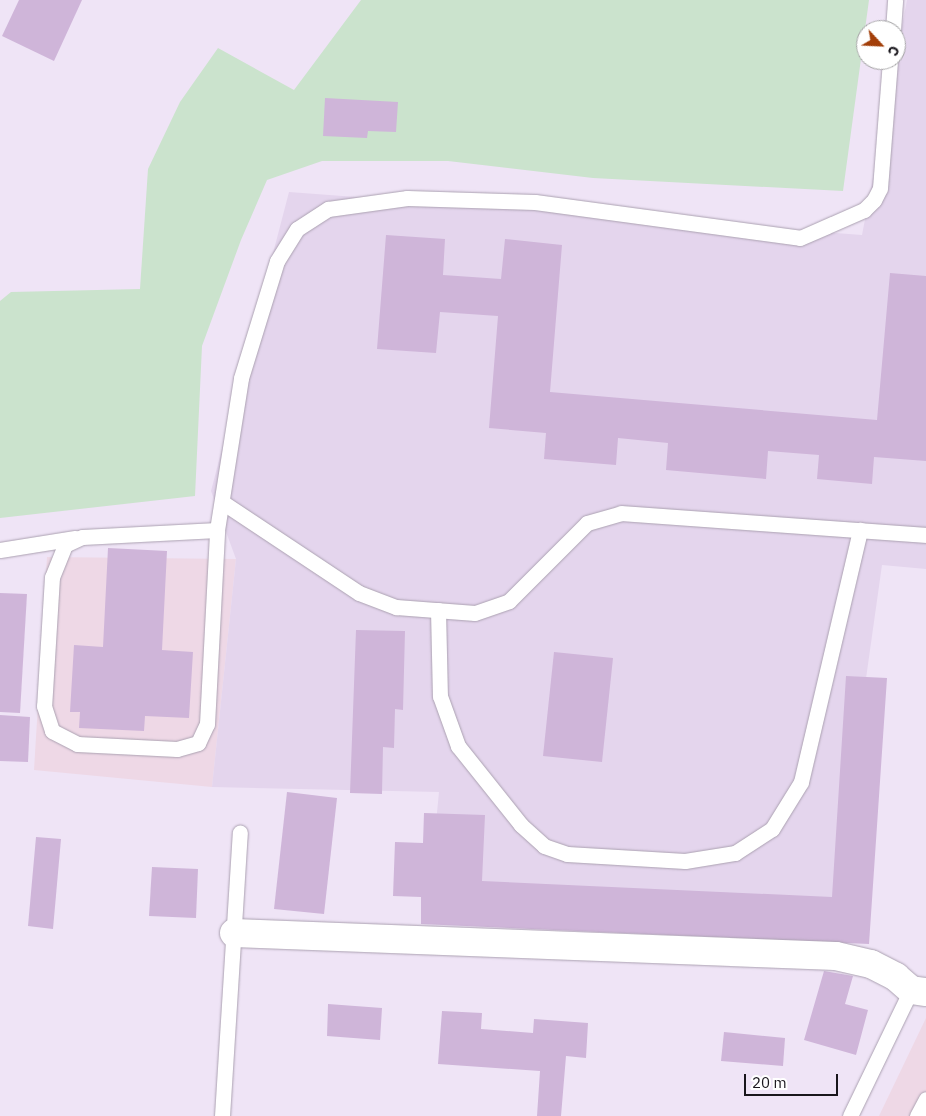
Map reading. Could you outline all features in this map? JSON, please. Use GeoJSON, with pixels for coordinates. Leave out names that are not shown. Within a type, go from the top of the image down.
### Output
{"type":"FeatureCollection","features":[{"type":"Feature","properties":{"kind":"street"},"geometry":{"type":"LineString","coordinates":[[234,933],[836,956],[871,964],[919,991]]}},
{"type":"Feature","properties":{"kind":"lane"},"geometry":{"type":"LineString","coordinates":[[894,20],[896,0]]}},
{"type":"Feature","properties":{"kind":"lane"},"geometry":{"type":"LineString","coordinates":[[82,537],[65,545],[52,577],[44,706],[52,731],[77,744],[177,749],[198,743],[207,724],[217,530],[240,378],[278,261],[298,229],[328,210],[407,198],[535,202],[800,238],[864,210],[874,200],[880,188],[889,70]]}},
{"type":"Feature","properties":{"kind":"lane"},"geometry":{"type":"LineString","coordinates":[[222,502],[359,593],[396,607],[475,613],[509,601],[586,524],[621,513],[926,535]]}},
{"type":"Feature","properties":{"kind":"lane"},"geometry":{"type":"LineString","coordinates":[[0,550],[82,537],[217,530]]}},
{"type":"Feature","properties":{"kind":"lane"},"geometry":{"type":"LineString","coordinates":[[438,610],[440,696],[458,746],[521,825],[544,846],[567,854],[686,861],[735,852],[772,829],[801,782],[860,530]]}},
{"type":"Feature","properties":{"kind":"lane"},"geometry":{"type":"LineString","coordinates":[[222,1116],[240,833]]}},
{"type":"Feature","properties":{"kind":"lane"},"geometry":{"type":"LineString","coordinates":[[850,1116],[919,991]]}},
{"type":"Feature","properties":{"kind":"lane"},"geometry":{"type":"LineString","coordinates":[[918,1116],[926,1099]]}},
{"type":"Feature","properties":{"kind":"shaded area"},"geometry":{"type":"Polygon","coordinates":[[[907,0],[926,0],[926,569],[882,565],[829,941],[427,914],[439,792],[212,787],[236,559],[211,491],[289,192],[862,235],[894,70],[906,70],[906,20],[903,20],[907,0]]]}},
{"type":"Feature","properties":{"kind":"shaded area"},"geometry":{"type":"Polygon","coordinates":[[[47,557],[236,559],[212,787],[34,770],[47,557]]]}},
{"type":"Feature","properties":{"kind":"shaded area"},"geometry":{"type":"Polygon","coordinates":[[[926,1018],[926,1116],[879,1116],[926,1018]]]}},
{"type":"Feature","properties":{"kind":"green space"},"geometry":{"type":"Polygon","coordinates":[[[361,0],[869,0],[866,20],[856,20],[856,70],[859,70],[843,191],[593,178],[448,161],[322,161],[267,180],[241,240],[202,346],[195,496],[0,518],[0,301],[11,292],[140,289],[148,169],[180,102],[218,48],[294,90],[361,0]]]}},
{"type":"Feature","properties":{"kind":"building"},"geometry":{"type":"Polygon","coordinates":[[[19,0],[82,0],[54,61],[2,36],[19,0]]]}},
{"type":"Feature","properties":{"kind":"building"},"geometry":{"type":"Polygon","coordinates":[[[325,98],[398,102],[396,132],[368,131],[367,138],[323,136],[325,98]]]}},
{"type":"Feature","properties":{"kind":"building"},"geometry":{"type":"Polygon","coordinates":[[[386,235],[445,239],[443,275],[501,279],[505,239],[562,245],[550,392],[877,420],[890,273],[926,276],[926,461],[874,457],[872,484],[817,479],[819,455],[768,451],[766,479],[666,470],[668,443],[618,438],[616,465],[544,459],[546,433],[489,428],[498,316],[440,312],[436,353],[377,349],[386,235]]]}},
{"type":"Feature","properties":{"kind":"building"},"geometry":{"type":"Polygon","coordinates":[[[108,548],[167,551],[162,650],[193,652],[189,718],[145,716],[144,731],[79,728],[80,712],[70,712],[74,645],[103,647],[108,548]]]}},
{"type":"Feature","properties":{"kind":"building"},"geometry":{"type":"Polygon","coordinates":[[[0,593],[27,594],[20,713],[0,712],[0,593]]]}},
{"type":"Feature","properties":{"kind":"building"},"geometry":{"type":"Polygon","coordinates":[[[356,630],[405,631],[403,710],[395,709],[394,748],[383,747],[382,794],[350,793],[356,630]]]}},
{"type":"Feature","properties":{"kind":"building"},"geometry":{"type":"Polygon","coordinates":[[[554,652],[613,658],[602,762],[543,756],[554,652]]]}},
{"type":"Feature","properties":{"kind":"building"},"geometry":{"type":"Polygon","coordinates":[[[846,676],[887,678],[869,944],[421,924],[421,897],[393,896],[395,842],[423,843],[424,813],[485,815],[482,881],[832,897],[846,676]]]}},
{"type":"Feature","properties":{"kind":"building"},"geometry":{"type":"Polygon","coordinates":[[[0,715],[30,717],[28,762],[0,761],[0,715]]]}},
{"type":"Feature","properties":{"kind":"building"},"geometry":{"type":"Polygon","coordinates":[[[287,792],[337,798],[324,914],[274,909],[287,792]]]}},
{"type":"Feature","properties":{"kind":"building"},"geometry":{"type":"Polygon","coordinates":[[[36,837],[61,839],[53,929],[28,926],[36,837]]]}},
{"type":"Feature","properties":{"kind":"building"},"geometry":{"type":"Polygon","coordinates":[[[152,867],[198,869],[196,918],[149,916],[152,867]]]}},
{"type":"Feature","properties":{"kind":"building"},"geometry":{"type":"Polygon","coordinates":[[[824,971],[853,976],[845,1004],[868,1010],[856,1055],[804,1040],[824,971]]]}},
{"type":"Feature","properties":{"kind":"building"},"geometry":{"type":"Polygon","coordinates":[[[328,1004],[382,1008],[380,1040],[327,1036],[328,1004]]]}},
{"type":"Feature","properties":{"kind":"building"},"geometry":{"type":"Polygon","coordinates":[[[442,1011],[482,1013],[481,1029],[533,1033],[534,1019],[588,1023],[586,1058],[566,1056],[561,1116],[537,1116],[540,1071],[438,1064],[442,1011]]]}},
{"type":"Feature","properties":{"kind":"building"},"geometry":{"type":"Polygon","coordinates":[[[724,1032],[785,1038],[783,1066],[721,1061],[724,1032]]]}}]}
